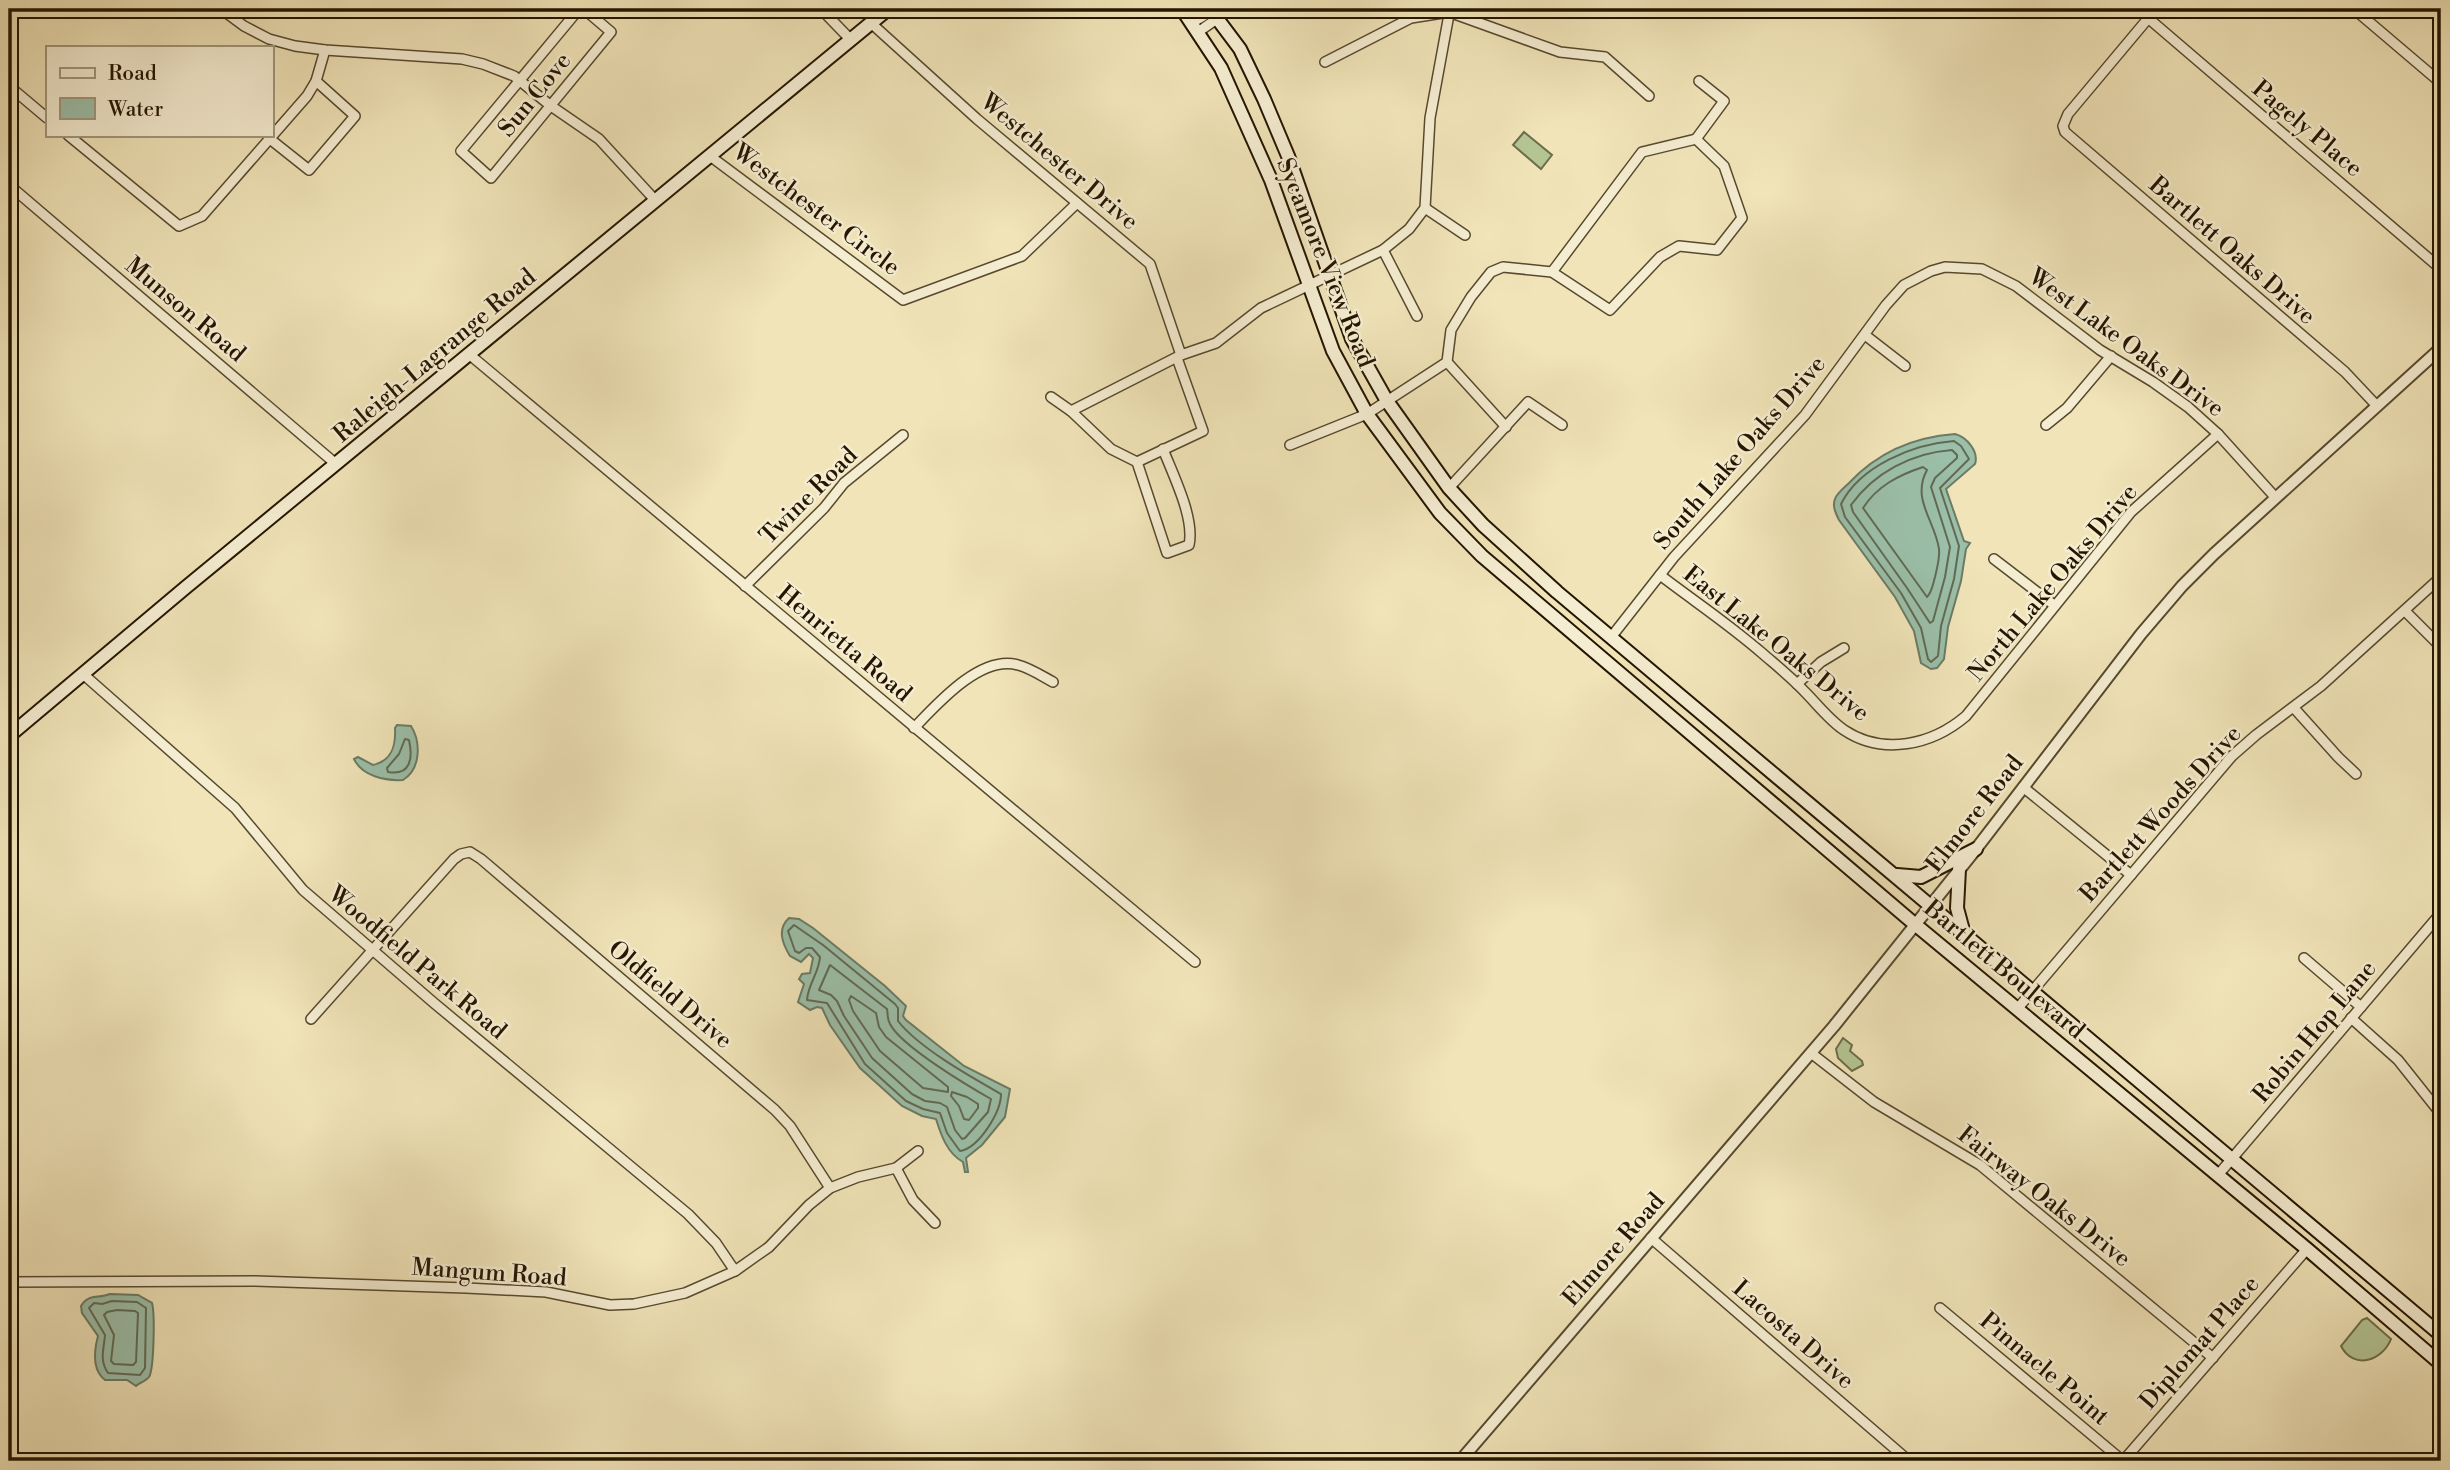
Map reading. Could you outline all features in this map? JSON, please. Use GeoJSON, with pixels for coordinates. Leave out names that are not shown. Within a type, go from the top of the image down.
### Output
{"type":"FeatureCollection","features":[{"type":"Feature","properties":{"kind":"main road","name":"Raleigh-Lagrange Road"},"geometry":{"type":"LineString","coordinates":[[9,736],[888,9]]}},
{"type":"Feature","properties":{"kind":"main road","name":"Sycamore View Road"},"geometry":{"type":"LineString","coordinates":[[1182,9],[1221,68],[1271,180],[1307,286],[1333,351],[1367,414],[1440,513],[1482,556],[1542,606]]}},
{"type":"Feature","properties":{"kind":"main road","name":"Sycamore View Road"},"geometry":{"type":"LineString","coordinates":[[1213,12],[1240,48],[1264,99],[1288,156],[1325,278],[1383,404],[1449,488],[1557,592]]}},
{"type":"Feature","properties":{"kind":"main road"},"geometry":{"type":"LineString","coordinates":[[1482,556],[1497,537]]}},
{"type":"Feature","properties":{"kind":"main road","name":"Bartlett Boulevard"},"geometry":{"type":"LineString","coordinates":[[1557,592],[2441,1335]]}},
{"type":"Feature","properties":{"kind":"main road","name":"Bartlett Boulevard"},"geometry":{"type":"LineString","coordinates":[[1542,606],[1915,924],[2441,1364]]}},
{"type":"Feature","properties":{"kind":"main road"},"geometry":{"type":"LineString","coordinates":[[1730,766],[1744,749]]}},
{"type":"Feature","properties":{"kind":"main road"},"geometry":{"type":"LineString","coordinates":[[1894,875],[1921,877],[1976,849]]}},
{"type":"Feature","properties":{"kind":"main road"},"geometry":{"type":"LineString","coordinates":[[1959,869],[1957,908],[1964,934]]}},
{"type":"Feature","properties":{"kind":"street"},"geometry":{"type":"LineString","coordinates":[[221,9],[244,26],[295,46],[462,59],[514,76],[599,139],[655,200]]}},
{"type":"Feature","properties":{"kind":"street"},"geometry":{"type":"LineString","coordinates":[[519,80],[582,9]]}},
{"type":"Feature","properties":{"kind":"street","name":"Sun Cove"},"geometry":{"type":"LineString","coordinates":[[519,80],[461,151],[491,178],[611,32],[582,9]]}},
{"type":"Feature","properties":{"kind":"street"},"geometry":{"type":"LineString","coordinates":[[821,9],[851,40]]}},
{"type":"Feature","properties":{"kind":"street"},"geometry":{"type":"LineString","coordinates":[[1195,28],[1213,12],[1231,9]]}},
{"type":"Feature","properties":{"kind":"street"},"geometry":{"type":"LineString","coordinates":[[2148,18],[2155,9]]}},
{"type":"Feature","properties":{"kind":"street"},"geometry":{"type":"LineString","coordinates":[[2354,9],[2441,83]]}},
{"type":"Feature","properties":{"kind":"street"},"geometry":{"type":"LineString","coordinates":[[1325,62],[1411,18],[1450,10],[1560,52],[1605,57],[1649,96]]}},
{"type":"Feature","properties":{"kind":"street"},"geometry":{"type":"LineString","coordinates":[[1070,411],[1179,356],[1216,343],[1261,308],[1383,250],[1409,229],[1425,208],[1430,118],[1450,10]]}},
{"type":"Feature","properties":{"kind":"street","name":"Bartlett Oaks Drive"},"geometry":{"type":"LineString","coordinates":[[2148,18],[2064,119],[2063,126],[2067,135],[2346,372],[2376,405]]}},
{"type":"Feature","properties":{"kind":"street","name":"Pagely Place"},"geometry":{"type":"LineString","coordinates":[[2148,18],[2441,269]]}},
{"type":"Feature","properties":{"kind":"street","name":"Westchester Drive"},"geometry":{"type":"LineString","coordinates":[[872,24],[977,119],[1150,264],[1203,431],[1163,449]]}},
{"type":"Feature","properties":{"kind":"street"},"geometry":{"type":"LineString","coordinates":[[273,136],[307,96],[316,81],[325,50]]}},
{"type":"Feature","properties":{"kind":"street"},"geometry":{"type":"LineString","coordinates":[[1552,272],[1642,152],[1696,139],[1724,101],[1699,80]]}},
{"type":"Feature","properties":{"kind":"street"},"geometry":{"type":"LineString","coordinates":[[270,139],[309,170],[355,116],[316,81]]}},
{"type":"Feature","properties":{"kind":"street"},"geometry":{"type":"LineString","coordinates":[[9,86],[46,117]]}},
{"type":"Feature","properties":{"kind":"street"},"geometry":{"type":"LineString","coordinates":[[69,136],[179,226],[202,216],[273,136]]}},
{"type":"Feature","properties":{"kind":"street"},"geometry":{"type":"LineString","coordinates":[[1506,427],[1447,362],[1451,330],[1471,297],[1491,272],[1503,267],[1552,272],[1610,310],[1660,257],[1679,246],[1717,250],[1742,218],[1724,166],[1696,139]]}},
{"type":"Feature","properties":{"kind":"street","name":"Westchester Circle"},"geometry":{"type":"LineString","coordinates":[[710,156],[903,300],[1022,256],[1077,203]]}},
{"type":"Feature","properties":{"kind":"street","name":"Munson Road"},"geometry":{"type":"LineString","coordinates":[[9,185],[336,464]]}},
{"type":"Feature","properties":{"kind":"street"},"geometry":{"type":"LineString","coordinates":[[1425,208],[1465,235]]}},
{"type":"Feature","properties":{"kind":"street"},"geometry":{"type":"LineString","coordinates":[[1383,250],[1417,316]]}},
{"type":"Feature","properties":{"kind":"street","name":"West Lake Oaks Drive"},"geometry":{"type":"LineString","coordinates":[[1931,271],[1963,266],[1998,275],[2111,356],[2174,397],[2218,434],[2275,497]]}},
{"type":"Feature","properties":{"kind":"street","name":"South Lake Oaks Drive"},"geometry":{"type":"LineString","coordinates":[[1612,636],[1660,575],[1789,433],[1886,305],[1904,285],[1931,271]]}},
{"type":"Feature","properties":{"kind":"street"},"geometry":{"type":"LineString","coordinates":[[1865,335],[1905,366]]}},
{"type":"Feature","properties":{"kind":"street","name":"Elmore Road"},"geometry":{"type":"LineString","coordinates":[[1460,1461],[1902,942],[2182,586],[2275,497],[2441,348]]}},
{"type":"Feature","properties":{"kind":"street","name":"Henrietta Road"},"geometry":{"type":"LineString","coordinates":[[470,355],[1195,961]]}},
{"type":"Feature","properties":{"kind":"street"},"geometry":{"type":"LineString","coordinates":[[2046,425],[2067,408],[2111,356]]}},
{"type":"Feature","properties":{"kind":"street"},"geometry":{"type":"LineString","coordinates":[[1290,445],[1367,414],[1447,362]]}},
{"type":"Feature","properties":{"kind":"street"},"geometry":{"type":"LineString","coordinates":[[1051,397],[1111,449],[1137,462],[1167,553],[1171,554],[1189,545],[1190,522],[1163,449],[1137,462]]}},
{"type":"Feature","properties":{"kind":"street"},"geometry":{"type":"LineString","coordinates":[[1449,488],[1528,402],[1562,425]]}},
{"type":"Feature","properties":{"kind":"street","name":"North Lake Oaks Drive"},"geometry":{"type":"LineString","coordinates":[[1910,744],[1945,732],[1966,716],[2131,512],[2218,434]]}},
{"type":"Feature","properties":{"kind":"street","name":"Twine Road"},"geometry":{"type":"LineString","coordinates":[[745,586],[824,508],[844,483],[903,435]]}},
{"type":"Feature","properties":{"kind":"street"},"geometry":{"type":"LineString","coordinates":[[1994,559],[2054,605]]}},
{"type":"Feature","properties":{"kind":"street","name":"East Lake Oaks Drive"},"geometry":{"type":"LineString","coordinates":[[1660,575],[1719,617],[1797,684],[1841,729],[1886,745],[1910,744]]}},
{"type":"Feature","properties":{"kind":"street","name":"Bartlett Woods Drive"},"geometry":{"type":"LineString","coordinates":[[2018,1008],[2232,756],[2294,708],[2441,578]]}},
{"type":"Feature","properties":{"kind":"street"},"geometry":{"type":"LineString","coordinates":[[2405,611],[2441,647]]}},
{"type":"Feature","properties":{"kind":"street"},"geometry":{"type":"LineString","coordinates":[[1797,684],[1821,662],[1844,648]]}},
{"type":"Feature","properties":{"kind":"street"},"geometry":{"type":"LineString","coordinates":[[914,728],[945,696],[979,671],[995,665],[1019,665],[1053,682]]}},
{"type":"Feature","properties":{"kind":"street","name":"Woodfield Park Road"},"geometry":{"type":"LineString","coordinates":[[83,674],[223,797],[247,821],[297,885],[688,1214],[716,1243],[736,1271]]}},
{"type":"Feature","properties":{"kind":"street"},"geometry":{"type":"LineString","coordinates":[[2294,708],[2357,774]]}},
{"type":"Feature","properties":{"kind":"street"},"geometry":{"type":"LineString","coordinates":[[2023,786],[2131,875]]}},
{"type":"Feature","properties":{"kind":"street","name":"Oldfield Drive"},"geometry":{"type":"LineString","coordinates":[[373,950],[454,859],[470,852],[775,1110],[790,1126],[830,1188]]}},
{"type":"Feature","properties":{"kind":"street","name":"Robin Hop Lane"},"geometry":{"type":"LineString","coordinates":[[2218,1175],[2441,913]]}},
{"type":"Feature","properties":{"kind":"street"},"geometry":{"type":"LineString","coordinates":[[311,1019],[373,950]]}},
{"type":"Feature","properties":{"kind":"street"},"geometry":{"type":"LineString","coordinates":[[2304,958],[2361,1007]]}},
{"type":"Feature","properties":{"kind":"street"},"geometry":{"type":"LineString","coordinates":[[2351,1018],[2398,1060],[2441,1114]]}},
{"type":"Feature","properties":{"kind":"street","name":"Fairway Oaks Drive"},"geometry":{"type":"LineString","coordinates":[[1811,1052],[1874,1102],[1980,1166],[2213,1358]]}},
{"type":"Feature","properties":{"kind":"street","name":"Mangum Road"},"geometry":{"type":"LineString","coordinates":[[9,1282],[254,1281],[466,1288],[547,1292],[611,1305],[634,1304],[685,1293],[736,1271],[769,1247],[830,1188],[858,1177],[896,1168],[918,1151]]}},
{"type":"Feature","properties":{"kind":"street"},"geometry":{"type":"LineString","coordinates":[[896,1168],[912,1200],[935,1223]]}},
{"type":"Feature","properties":{"kind":"street","name":"Lacosta Drive"},"geometry":{"type":"LineString","coordinates":[[1651,1238],[1909,1461]]}},
{"type":"Feature","properties":{"kind":"street","name":"Diplomat Place"},"geometry":{"type":"LineString","coordinates":[[2123,1461],[2306,1249]]}},
{"type":"Feature","properties":{"kind":"street","name":"Pinnacle Point"},"geometry":{"type":"LineString","coordinates":[[1940,1308],[2123,1461]]}},
{"type":"Feature","properties":{"kind":"shaded area"},"geometry":{"type":"Polygon","coordinates":[[[1524,132],[1552,155],[1541,169],[1513,145],[1524,132]]]}},
{"type":"Feature","properties":{"kind":"shaded area"},"geometry":{"type":"Polygon","coordinates":[[[1843,1038],[1852,1045],[1850,1051],[1862,1061],[1863,1065],[1852,1071],[1838,1058],[1836,1049],[1843,1038]]]}},
{"type":"Feature","properties":{"kind":"shaded area"},"geometry":{"type":"Polygon","coordinates":[[[2367,1318],[2391,1339],[2375,1357],[2360,1360],[2347,1354],[2341,1346],[2362,1320],[2367,1318]]]}},
{"type":"Feature","properties":{"kind":"water"},"geometry":{"type":"Polygon","coordinates":[[[1955,434],[1968,442],[1976,459],[1975,464],[1946,489],[1964,541],[1970,543],[1966,549],[1961,581],[1948,627],[1944,659],[1937,668],[1931,669],[1921,663],[1914,631],[1895,597],[1839,520],[1834,502],[1839,492],[1860,472],[1884,455],[1911,443],[1955,434]]]}},
{"type":"Feature","properties":{"kind":"water"},"geometry":{"type":"Polygon","coordinates":[[[397,725],[411,726],[418,747],[416,762],[409,775],[403,780],[389,780],[362,770],[354,759],[358,757],[373,765],[385,760],[392,752],[397,725]]]}},
{"type":"Feature","properties":{"kind":"water"},"geometry":{"type":"Polygon","coordinates":[[[789,918],[799,919],[813,928],[885,986],[906,1006],[903,1016],[906,1020],[964,1066],[1010,1089],[1005,1117],[982,1145],[966,1158],[968,1172],[965,1172],[963,1162],[945,1143],[936,1119],[922,1116],[902,1106],[860,1068],[830,1025],[822,1008],[810,1010],[798,1002],[804,984],[799,979],[802,974],[810,973],[813,958],[809,954],[801,962],[790,956],[782,936],[783,927],[789,918]]]}},
{"type":"Feature","properties":{"kind":"water"},"geometry":{"type":"Polygon","coordinates":[[[110,1294],[138,1295],[152,1303],[154,1341],[151,1372],[148,1378],[136,1386],[127,1380],[105,1380],[96,1366],[98,1336],[82,1313],[81,1306],[91,1298],[110,1294]]]}}]}
